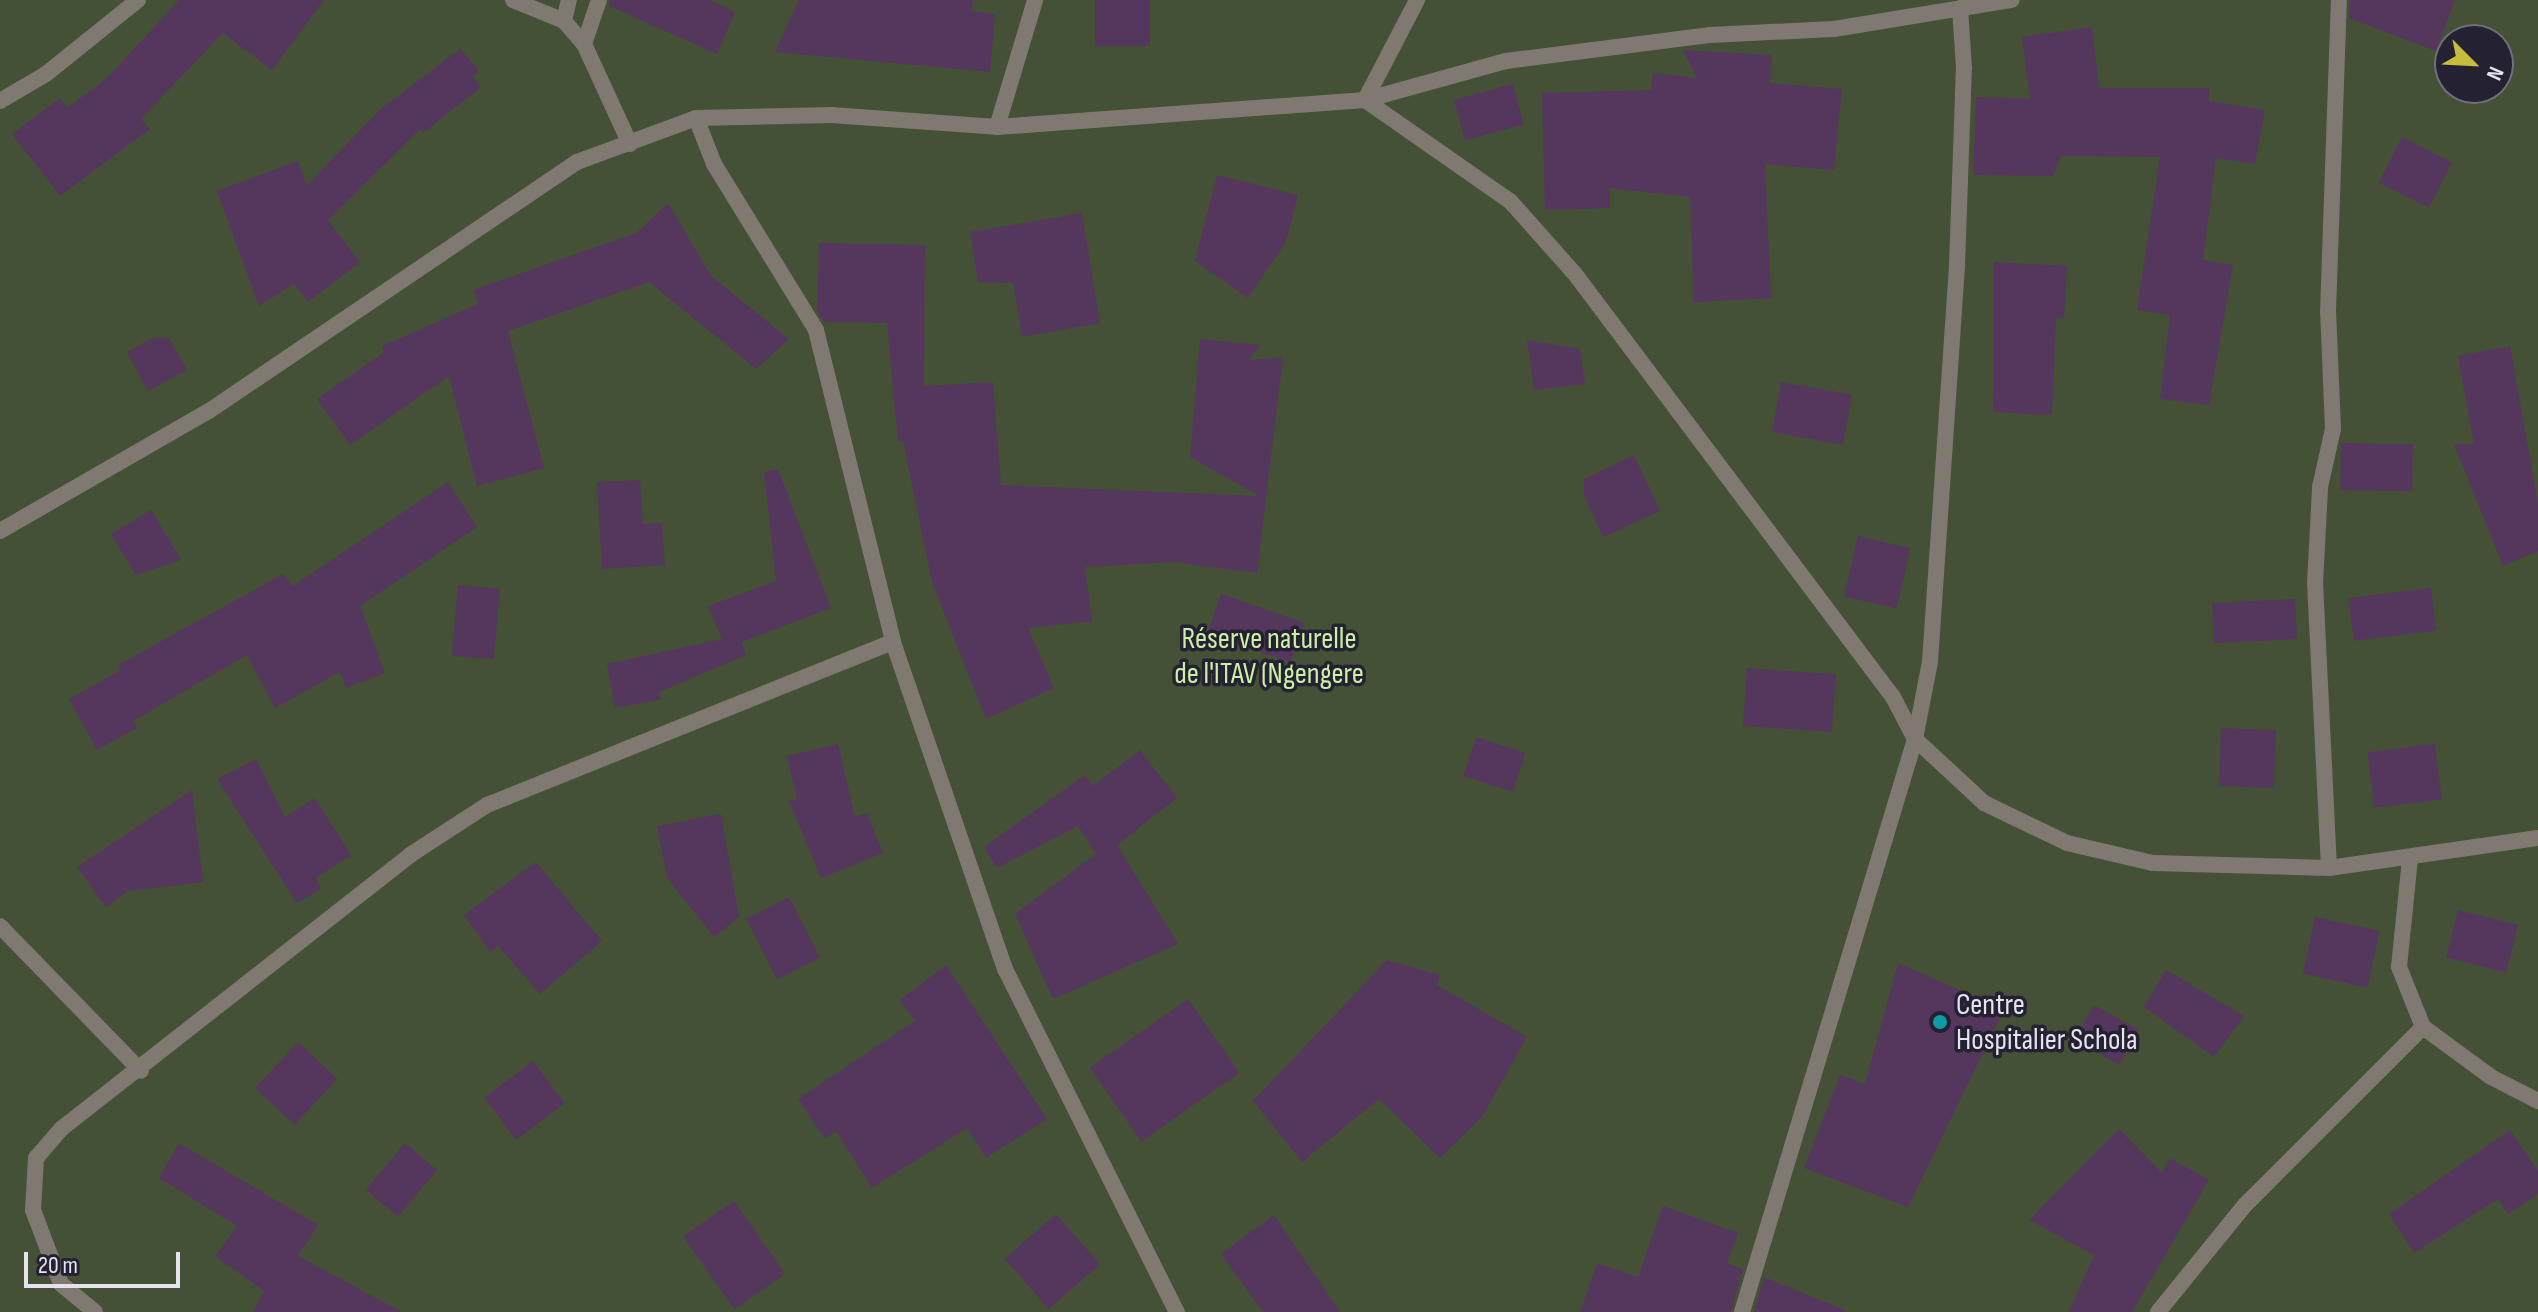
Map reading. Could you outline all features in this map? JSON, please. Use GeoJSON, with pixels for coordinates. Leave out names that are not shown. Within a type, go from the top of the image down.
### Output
{"type":"FeatureCollection","features":[{"type":"Feature","properties":{"kind":"street"},"geometry":{"type":"LineString","coordinates":[[0,101],[46,74],[138,0]]}},
{"type":"Feature","properties":{"kind":"street"},"geometry":{"type":"LineString","coordinates":[[513,0],[564,21],[584,44],[630,144]]}},
{"type":"Feature","properties":{"kind":"street"},"geometry":{"type":"LineString","coordinates":[[564,21],[569,0]]}},
{"type":"Feature","properties":{"kind":"street"},"geometry":{"type":"LineString","coordinates":[[584,44],[599,0]]}},
{"type":"Feature","properties":{"kind":"street"},"geometry":{"type":"LineString","coordinates":[[997,127],[1035,0]]}},
{"type":"Feature","properties":{"kind":"street"},"geometry":{"type":"LineString","coordinates":[[1365,100],[1417,0]]}},
{"type":"Feature","properties":{"kind":"street"},"geometry":{"type":"LineString","coordinates":[[0,531],[209,411],[577,162],[696,118],[831,115],[997,127],[1365,100],[1506,61],[1710,35],[1834,29],[2012,0]]}},
{"type":"Feature","properties":{"kind":"street"},"geometry":{"type":"LineString","coordinates":[[2329,868],[2315,584],[2320,487],[2333,429],[2328,312],[2339,0]]}},
{"type":"Feature","properties":{"kind":"street"},"geometry":{"type":"LineString","coordinates":[[1742,1312],[1915,739],[1930,662],[1957,266],[1964,68],[1960,8]]}},
{"type":"Feature","properties":{"kind":"street"},"geometry":{"type":"LineString","coordinates":[[1365,100],[1511,202],[1575,274],[1893,697],[1915,739],[1984,803],[2067,843],[2153,863],[2329,868],[2410,859],[2538,838]]}},
{"type":"Feature","properties":{"kind":"street"},"geometry":{"type":"LineString","coordinates":[[696,118],[714,164],[816,330],[893,642],[1005,969],[1177,1312]]}},
{"type":"Feature","properties":{"kind":"street"},"geometry":{"type":"LineString","coordinates":[[95,1312],[61,1284],[33,1210],[36,1158],[61,1129],[141,1071],[410,855],[487,805],[893,642]]}},
{"type":"Feature","properties":{"kind":"street"},"geometry":{"type":"LineString","coordinates":[[2410,859],[2399,967],[2423,1027],[2491,1077],[2538,1101]]}},
{"type":"Feature","properties":{"kind":"street"},"geometry":{"type":"LineString","coordinates":[[0,926],[141,1071]]}},
{"type":"Feature","properties":{"kind":"street"},"geometry":{"type":"LineString","coordinates":[[2158,1312],[2245,1205],[2423,1027]]}},
{"type":"Feature","properties":{"kind":"green space","name":"Réserve naturelle de l'ITAV (Ngengere"},"geometry":{"type":"Polygon","coordinates":[[[0,0],[2538,0],[2538,1312],[0,1312],[0,0]]]}},
{"type":"Feature","properties":{"kind":"building"},"geometry":{"type":"Polygon","coordinates":[[[179,0],[324,0],[272,70],[223,33],[141,119],[150,129],[60,196],[12,134],[60,98],[67,108],[106,79],[179,0]]]}},
{"type":"Feature","properties":{"kind":"building"},"geometry":{"type":"Polygon","coordinates":[[[610,0],[709,0],[735,12],[717,54],[609,6],[610,0]]]}},
{"type":"Feature","properties":{"kind":"building"},"geometry":{"type":"Polygon","coordinates":[[[799,0],[973,0],[972,11],[995,14],[990,72],[775,52],[799,0]]]}},
{"type":"Feature","properties":{"kind":"building"},"geometry":{"type":"Polygon","coordinates":[[[1095,0],[1150,0],[1150,46],[1095,46],[1095,0]]]}},
{"type":"Feature","properties":{"kind":"building"},"geometry":{"type":"Polygon","coordinates":[[[2350,0],[2455,0],[2446,24],[2434,24],[2434,50],[2349,18],[2350,0]]]}},
{"type":"Feature","properties":{"kind":"building"},"geometry":{"type":"Polygon","coordinates":[[[2092,27],[2099,88],[2209,88],[2209,101],[2265,110],[2255,164],[2216,158],[2203,260],[2233,265],[2209,405],[2160,399],[2170,315],[2137,310],[2160,157],[2061,156],[2053,176],[1973,175],[1976,97],[2030,99],[2022,37],[2092,27]]]}},
{"type":"Feature","properties":{"kind":"building"},"geometry":{"type":"Polygon","coordinates":[[[460,49],[479,70],[473,77],[481,87],[423,133],[420,129],[328,220],[360,262],[308,302],[294,284],[259,306],[217,191],[298,161],[307,185],[382,108],[460,49]]]}},
{"type":"Feature","properties":{"kind":"building"},"geometry":{"type":"Polygon","coordinates":[[[1683,50],[1772,55],[1770,83],[1842,89],[1834,170],[1765,164],[1771,298],[1694,302],[1690,197],[1610,188],[1610,208],[1545,210],[1542,93],[1651,90],[1653,73],[1697,78],[1683,50]]]}},
{"type":"Feature","properties":{"kind":"building"},"geometry":{"type":"Polygon","coordinates":[[[1513,84],[1524,125],[1465,140],[1454,100],[1513,84]]]}},
{"type":"Feature","properties":{"kind":"building"},"geometry":{"type":"Polygon","coordinates":[[[2402,137],[2452,162],[2429,208],[2379,182],[2402,137]]]}},
{"type":"Feature","properties":{"kind":"building"},"geometry":{"type":"Polygon","coordinates":[[[1217,175],[1298,195],[1286,242],[1248,298],[1195,261],[1217,175]]]}},
{"type":"Feature","properties":{"kind":"building"},"geometry":{"type":"Polygon","coordinates":[[[668,203],[711,276],[789,339],[756,369],[649,282],[508,331],[544,468],[477,486],[449,376],[350,445],[317,399],[384,352],[382,346],[478,304],[473,290],[636,233],[668,203]]]}},
{"type":"Feature","properties":{"kind":"building"},"geometry":{"type":"Polygon","coordinates":[[[1082,213],[1100,323],[1022,337],[1013,283],[978,282],[970,232],[1082,213]]]}},
{"type":"Feature","properties":{"kind":"building"},"geometry":{"type":"Polygon","coordinates":[[[819,243],[925,245],[924,386],[993,382],[1001,485],[1259,496],[1190,457],[1200,339],[1260,345],[1249,360],[1283,357],[1257,573],[1173,562],[1085,567],[1092,621],[1028,628],[1054,688],[986,719],[932,582],[903,441],[898,441],[887,323],[824,322],[817,311],[819,243]]]}},
{"type":"Feature","properties":{"kind":"building"},"geometry":{"type":"Polygon","coordinates":[[[1994,262],[2067,266],[2064,318],[2056,318],[2052,415],[1993,412],[1994,262]]]}},
{"type":"Feature","properties":{"kind":"building"},"geometry":{"type":"Polygon","coordinates":[[[152,338],[169,338],[187,370],[148,391],[127,352],[152,338]]]}},
{"type":"Feature","properties":{"kind":"building"},"geometry":{"type":"Polygon","coordinates":[[[1527,340],[1580,349],[1585,384],[1534,390],[1527,340]]]}},
{"type":"Feature","properties":{"kind":"building"},"geometry":{"type":"Polygon","coordinates":[[[2510,346],[2538,504],[2538,551],[2503,566],[2454,444],[2474,444],[2458,356],[2510,346]]]}},
{"type":"Feature","properties":{"kind":"building"},"geometry":{"type":"Polygon","coordinates":[[[1781,382],[1852,395],[1843,445],[1772,432],[1781,382]]]}},
{"type":"Feature","properties":{"kind":"building"},"geometry":{"type":"Polygon","coordinates":[[[2341,443],[2413,444],[2412,491],[2340,490],[2341,443]]]}},
{"type":"Feature","properties":{"kind":"building"},"geometry":{"type":"Polygon","coordinates":[[[1634,455],[1660,511],[1603,537],[1584,495],[1584,479],[1634,455]]]}},
{"type":"Feature","properties":{"kind":"building"},"geometry":{"type":"Polygon","coordinates":[[[778,469],[831,608],[742,642],[746,655],[659,692],[661,699],[615,708],[607,664],[722,639],[708,606],[776,581],[764,472],[778,469]]]}},
{"type":"Feature","properties":{"kind":"building"},"geometry":{"type":"Polygon","coordinates":[[[640,480],[643,524],[662,523],[665,565],[602,569],[597,482],[640,480]]]}},
{"type":"Feature","properties":{"kind":"building"},"geometry":{"type":"Polygon","coordinates":[[[448,482],[477,527],[360,606],[385,673],[346,688],[340,672],[275,708],[247,655],[133,721],[137,728],[97,750],[69,699],[121,670],[118,665],[283,574],[293,586],[448,482]]]}},
{"type":"Feature","properties":{"kind":"building"},"geometry":{"type":"Polygon","coordinates":[[[151,510],[181,560],[136,575],[111,534],[151,510]]]}},
{"type":"Feature","properties":{"kind":"building"},"geometry":{"type":"Polygon","coordinates":[[[1858,536],[1911,548],[1897,609],[1844,596],[1858,536]]]}},
{"type":"Feature","properties":{"kind":"building"},"geometry":{"type":"Polygon","coordinates":[[[458,585],[500,589],[494,659],[452,656],[458,585]]]}},
{"type":"Feature","properties":{"kind":"building"},"geometry":{"type":"Polygon","coordinates":[[[2431,588],[2436,631],[2354,641],[2349,598],[2431,588]]]}},
{"type":"Feature","properties":{"kind":"building"},"geometry":{"type":"Polygon","coordinates":[[[1221,594],[1304,623],[1291,662],[1207,634],[1221,594]]]}},
{"type":"Feature","properties":{"kind":"building"},"geometry":{"type":"Polygon","coordinates":[[[2295,599],[2297,639],[2214,643],[2212,603],[2295,599]]]}},
{"type":"Feature","properties":{"kind":"building"},"geometry":{"type":"Polygon","coordinates":[[[1747,668],[1836,674],[1832,732],[1743,726],[1747,668]]]}},
{"type":"Feature","properties":{"kind":"building"},"geometry":{"type":"Polygon","coordinates":[[[2221,728],[2276,730],[2274,788],[2219,786],[2221,728]]]}},
{"type":"Feature","properties":{"kind":"building"},"geometry":{"type":"Polygon","coordinates":[[[1476,737],[1525,753],[1513,792],[1463,776],[1476,737]]]}},
{"type":"Feature","properties":{"kind":"building"},"geometry":{"type":"Polygon","coordinates":[[[838,744],[855,817],[867,813],[883,853],[821,878],[789,801],[797,799],[787,756],[838,744]]]}},
{"type":"Feature","properties":{"kind":"building"},"geometry":{"type":"Polygon","coordinates":[[[2435,744],[2442,800],[2374,808],[2368,752],[2435,744]]]}},
{"type":"Feature","properties":{"kind":"building"},"geometry":{"type":"Polygon","coordinates":[[[1140,750],[1177,798],[1117,845],[1178,944],[1053,999],[1015,914],[1096,854],[1078,826],[997,868],[984,847],[1085,775],[1093,786],[1140,750]]]}},
{"type":"Feature","properties":{"kind":"building"},"geometry":{"type":"Polygon","coordinates":[[[256,759],[285,817],[315,798],[351,855],[316,878],[321,889],[297,903],[217,779],[256,759]]]}},
{"type":"Feature","properties":{"kind":"building"},"geometry":{"type":"Polygon","coordinates":[[[192,790],[203,882],[128,891],[106,907],[77,867],[192,790]]]}},
{"type":"Feature","properties":{"kind":"building"},"geometry":{"type":"Polygon","coordinates":[[[721,814],[739,917],[714,937],[667,878],[657,826],[721,814]]]}},
{"type":"Feature","properties":{"kind":"building"},"geometry":{"type":"Polygon","coordinates":[[[536,862],[602,941],[540,994],[498,946],[490,952],[464,915],[536,862]]]}},
{"type":"Feature","properties":{"kind":"building"},"geometry":{"type":"Polygon","coordinates":[[[789,897],[820,958],[777,979],[746,919],[789,897]]]}},
{"type":"Feature","properties":{"kind":"building"},"geometry":{"type":"Polygon","coordinates":[[[2458,910],[2518,925],[2506,973],[2446,958],[2458,910]]]}},
{"type":"Feature","properties":{"kind":"building"},"geometry":{"type":"Polygon","coordinates":[[[2315,917],[2380,931],[2367,987],[2303,974],[2315,917]]]}},
{"type":"Feature","properties":{"kind":"building"},"geometry":{"type":"Polygon","coordinates":[[[1387,960],[1440,975],[1437,985],[1527,1037],[1482,1117],[1440,1158],[1379,1099],[1302,1162],[1253,1101],[1387,960]]]}},
{"type":"Feature","properties":{"kind":"building"},"geometry":{"type":"Polygon","coordinates":[[[1898,963],[2004,1010],[1908,1207],[1804,1168],[1840,1075],[1865,1084],[1898,963]]]}},
{"type":"Feature","properties":{"kind":"building"},"geometry":{"type":"Polygon","coordinates":[[[946,965],[1047,1119],[986,1158],[967,1128],[872,1188],[836,1131],[825,1139],[798,1099],[915,1021],[900,1000],[946,965]]]}},
{"type":"Feature","properties":{"kind":"building"},"geometry":{"type":"Polygon","coordinates":[[[2166,970],[2244,1016],[2214,1057],[2144,1007],[2166,970]]]}},
{"type":"Feature","properties":{"kind":"building"},"geometry":{"type":"Polygon","coordinates":[[[1188,999],[1240,1073],[1141,1142],[1090,1068],[1188,999]]]}},
{"type":"Feature","properties":{"kind":"building"},"geometry":{"type":"Polygon","coordinates":[[[2094,1005],[2139,1030],[2119,1065],[2075,1040],[2094,1005]]]}},
{"type":"Feature","properties":{"kind":"building"},"geometry":{"type":"Polygon","coordinates":[[[298,1042],[337,1079],[295,1125],[255,1088],[298,1042]]]}},
{"type":"Feature","properties":{"kind":"building"},"geometry":{"type":"Polygon","coordinates":[[[533,1061],[565,1103],[516,1140],[484,1098],[533,1061]]]}},
{"type":"Feature","properties":{"kind":"building"},"geometry":{"type":"Polygon","coordinates":[[[2119,1129],[2162,1173],[2170,1158],[2209,1180],[2132,1312],[2069,1312],[2094,1255],[2029,1220],[2119,1129]]]}},
{"type":"Feature","properties":{"kind":"building"},"geometry":{"type":"Polygon","coordinates":[[[2510,1130],[2538,1171],[2538,1194],[2508,1214],[2498,1199],[2414,1253],[2389,1214],[2510,1130]]]}},
{"type":"Feature","properties":{"kind":"building"},"geometry":{"type":"Polygon","coordinates":[[[179,1143],[318,1225],[298,1256],[402,1312],[253,1312],[264,1291],[215,1256],[237,1226],[159,1178],[179,1143]]]}},
{"type":"Feature","properties":{"kind":"building"},"geometry":{"type":"Polygon","coordinates":[[[405,1143],[437,1170],[398,1217],[366,1190],[405,1143]]]}},
{"type":"Feature","properties":{"kind":"building"},"geometry":{"type":"Polygon","coordinates":[[[734,1201],[785,1274],[734,1309],[683,1237],[734,1201]]]}},
{"type":"Feature","properties":{"kind":"building"},"geometry":{"type":"Polygon","coordinates":[[[1663,1206],[1738,1233],[1727,1263],[1743,1269],[1731,1312],[1580,1312],[1597,1263],[1638,1277],[1663,1206]]]}},
{"type":"Feature","properties":{"kind":"building"},"geometry":{"type":"Polygon","coordinates":[[[1056,1214],[1100,1265],[1049,1309],[1005,1259],[1056,1214]]]}},
{"type":"Feature","properties":{"kind":"building"},"geometry":{"type":"Polygon","coordinates":[[[1274,1215],[1340,1312],[1263,1312],[1221,1254],[1274,1215]]]}},
{"type":"Feature","properties":{"kind":"building"},"geometry":{"type":"Polygon","coordinates":[[[1764,1277],[1845,1310],[1845,1312],[1754,1312],[1764,1277]]]}},
{"type":"Feature","properties":{"kind":"place","name":"Centre Hospitalier Schola"},"geometry":{"type":"Point","coordinates":[1940,1022]}}]}
